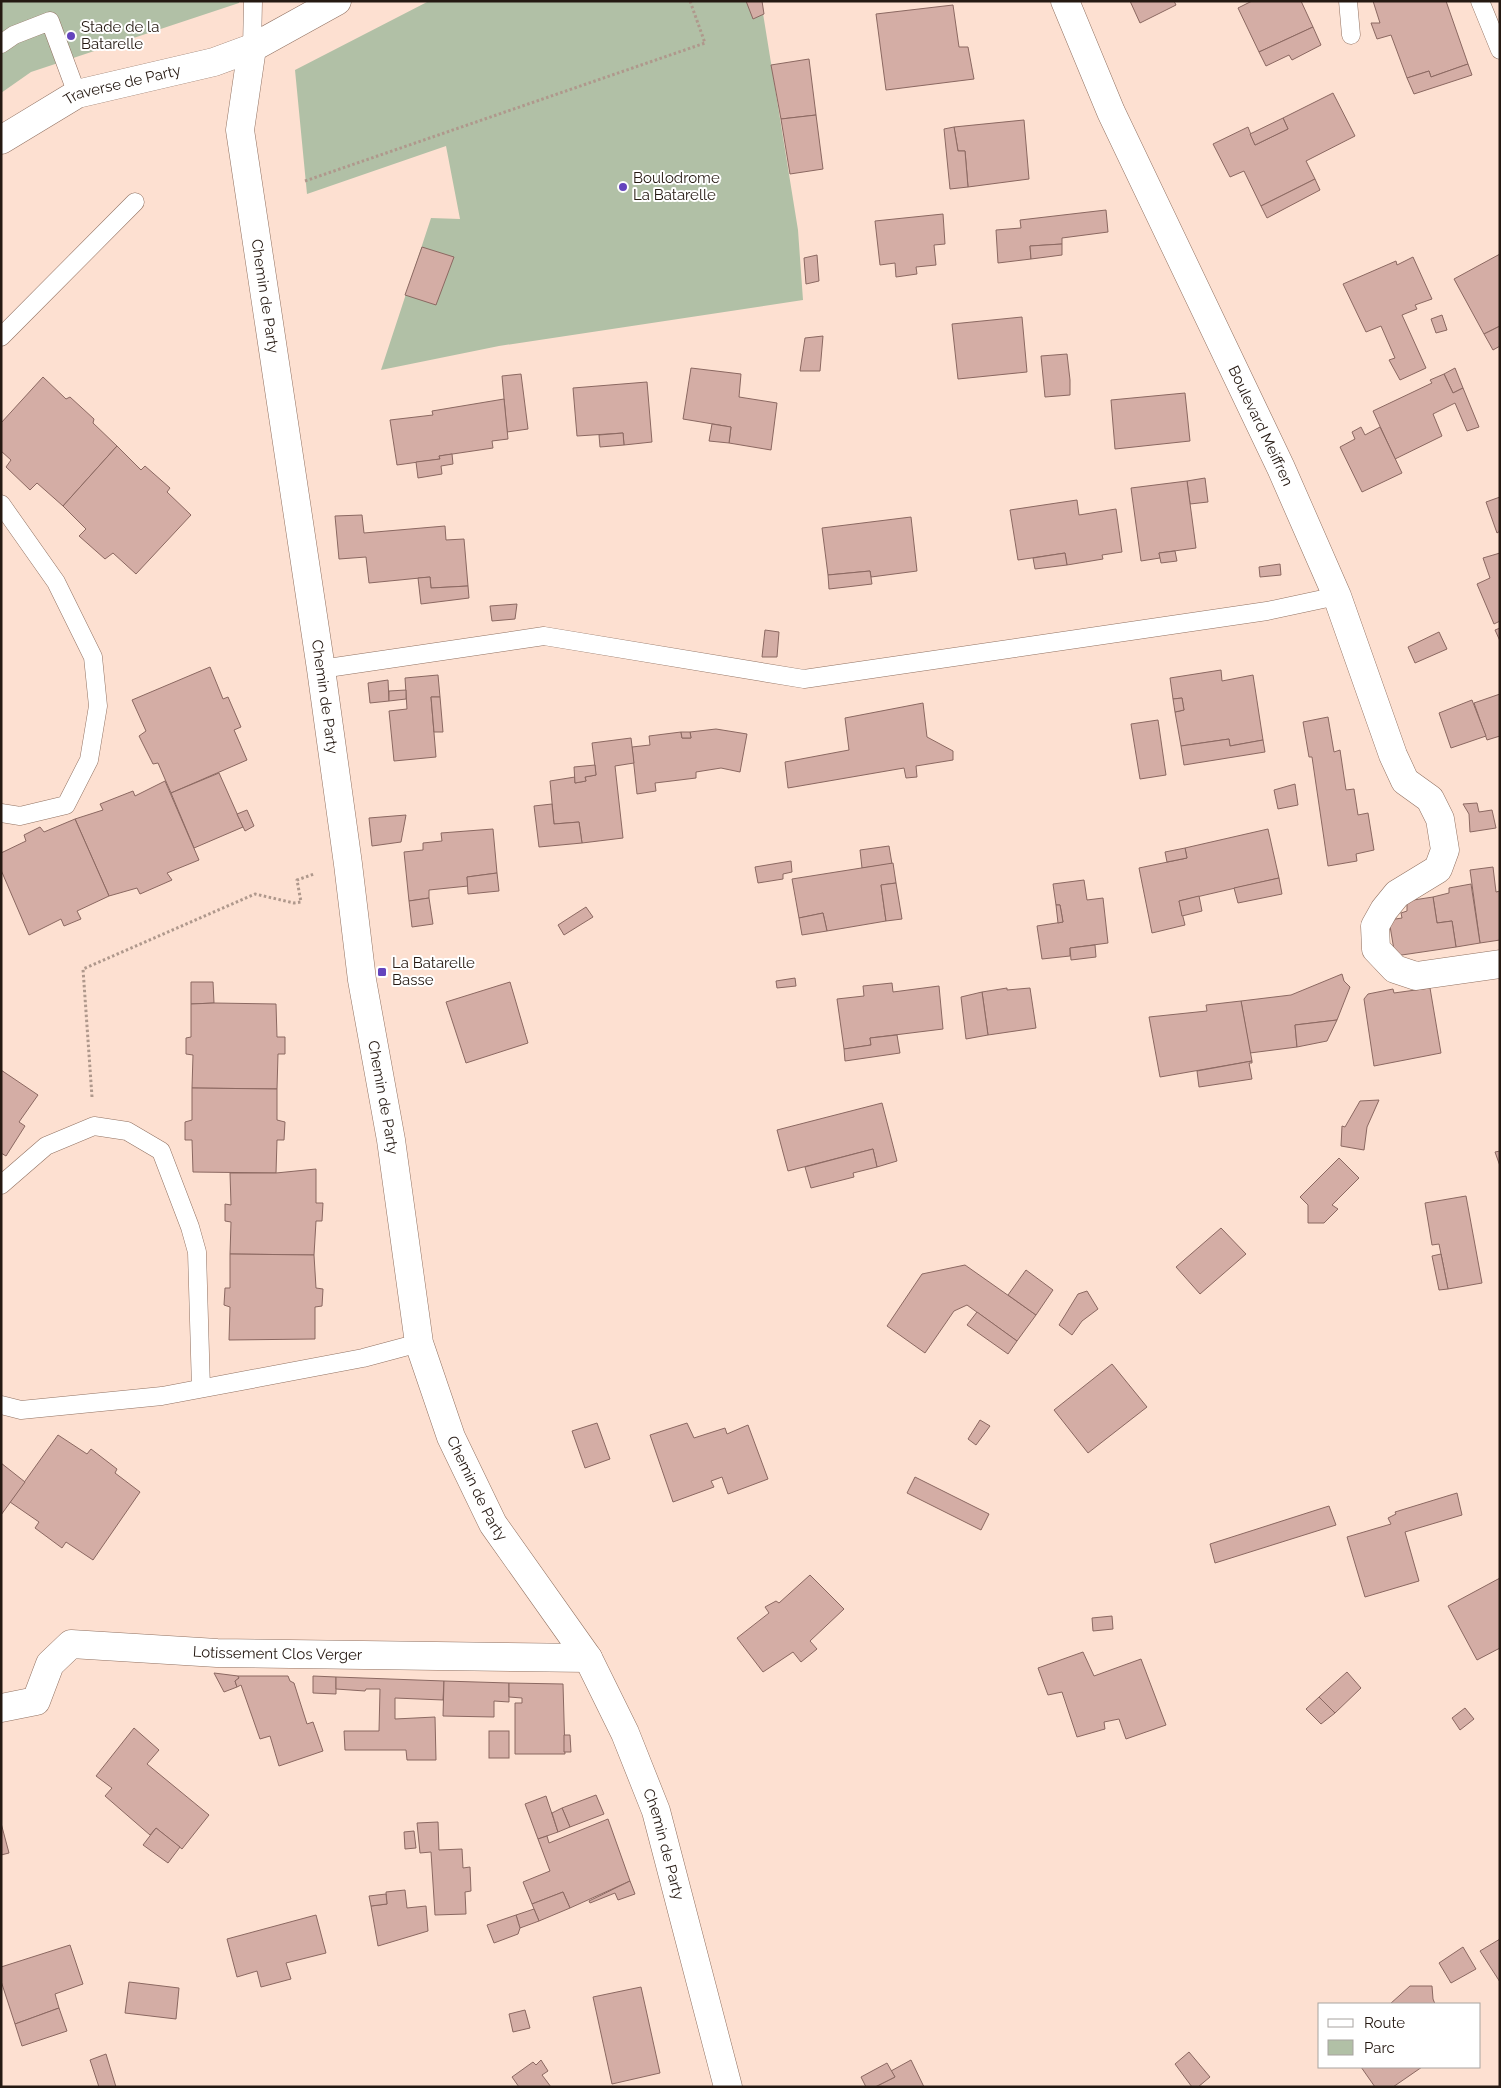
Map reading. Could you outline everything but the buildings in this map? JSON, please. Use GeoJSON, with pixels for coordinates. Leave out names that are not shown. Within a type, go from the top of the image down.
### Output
{"type":"FeatureCollection","features":[{"type":"Feature","properties":{"kind":"street","name":"Traverse de Party"},"geometry":{"type":"LineString","coordinates":[[1,140],[77,94],[214,62],[252,48],[337,1]]}},
{"type":"Feature","properties":{"kind":"street","name":"Boulevard Meiffren"},"geometry":{"type":"LineString","coordinates":[[1065,1],[1111,112],[1281,468],[1337,596],[1393,755],[1405,780],[1430,799],[1440,819],[1445,850],[1438,869],[1397,894],[1384,910],[1375,926],[1376,949],[1395,969],[1416,976],[1500,964]]}},
{"type":"Feature","properties":{"kind":"street","name":"Chemin de Party"},"geometry":{"type":"LineString","coordinates":[[252,48],[240,130],[321,669],[362,980],[391,1140],[419,1343],[451,1437],[493,1524],[588,1658],[625,1733],[656,1810],[728,2087]]}},
{"type":"Feature","properties":{"kind":"street","name":"Lotissement Clos Verger"},"geometry":{"type":"LineString","coordinates":[[1,1708],[36,1701],[50,1664],[71,1644],[217,1653],[588,1658]]}},
{"type":"Feature","properties":{"kind":"lane"},"geometry":{"type":"LineString","coordinates":[[252,48],[253,1]]}},
{"type":"Feature","properties":{"kind":"lane"},"geometry":{"type":"LineString","coordinates":[[1348,1],[1351,35]]}},
{"type":"Feature","properties":{"kind":"lane"},"geometry":{"type":"LineString","coordinates":[[1480,1],[1500,50]]}},
{"type":"Feature","properties":{"kind":"lane"},"geometry":{"type":"LineString","coordinates":[[1,44],[14,35],[50,21],[77,94]]}},
{"type":"Feature","properties":{"kind":"lane"},"geometry":{"type":"LineString","coordinates":[[1,336],[135,202]]}},
{"type":"Feature","properties":{"kind":"lane"},"geometry":{"type":"LineString","coordinates":[[1,504],[56,582],[92,657],[98,706],[89,760],[66,805],[20,816],[1,813]]}},
{"type":"Feature","properties":{"kind":"lane"},"geometry":{"type":"LineString","coordinates":[[321,669],[544,636],[804,679],[1267,611],[1337,596]]}},
{"type":"Feature","properties":{"kind":"lane"},"geometry":{"type":"LineString","coordinates":[[1,1185],[46,1146],[94,1126],[127,1131],[162,1151],[190,1227],[197,1252],[201,1388]]}},
{"type":"Feature","properties":{"kind":"lane"},"geometry":{"type":"LineString","coordinates":[[1,1405],[21,1410],[162,1396],[363,1358],[419,1343]]}},
{"type":"Feature","properties":{"kind":"path"},"geometry":{"type":"LineString","coordinates":[[305,181],[705,43],[690,1]]}},
{"type":"Feature","properties":{"kind":"path"},"geometry":{"type":"LineString","coordinates":[[94,1126],[83,969],[255,894],[294,903],[301,902],[297,880],[348,864]]}},
{"type":"Feature","properties":{"kind":"green space","name":"Stade de la Batarelle"},"geometry":{"type":"Polygon","coordinates":[[[1,1],[239,1],[239,3],[31,72],[1,93],[1,1]]]}},
{"type":"Feature","properties":{"kind":"green space","name":"Boulodrome La Batarelle"},"geometry":{"type":"Polygon","coordinates":[[[429,1],[761,1],[798,230],[803,300],[499,346],[381,370],[431,218],[460,219],[446,146],[307,194],[295,70],[429,1]]]}},
{"type":"Feature","properties":{"kind":"place","name":"Stade de la Batarelle"},"geometry":{"type":"Point","coordinates":[71,36]}},
{"type":"Feature","properties":{"kind":"place","name":"Boulodrome La Batarelle"},"geometry":{"type":"Point","coordinates":[623,187]}},
{"type":"Feature","properties":{"kind":"place","name":"La Batarelle Basse"},"geometry":{"type":"Point","coordinates":[382,972]}}]}
